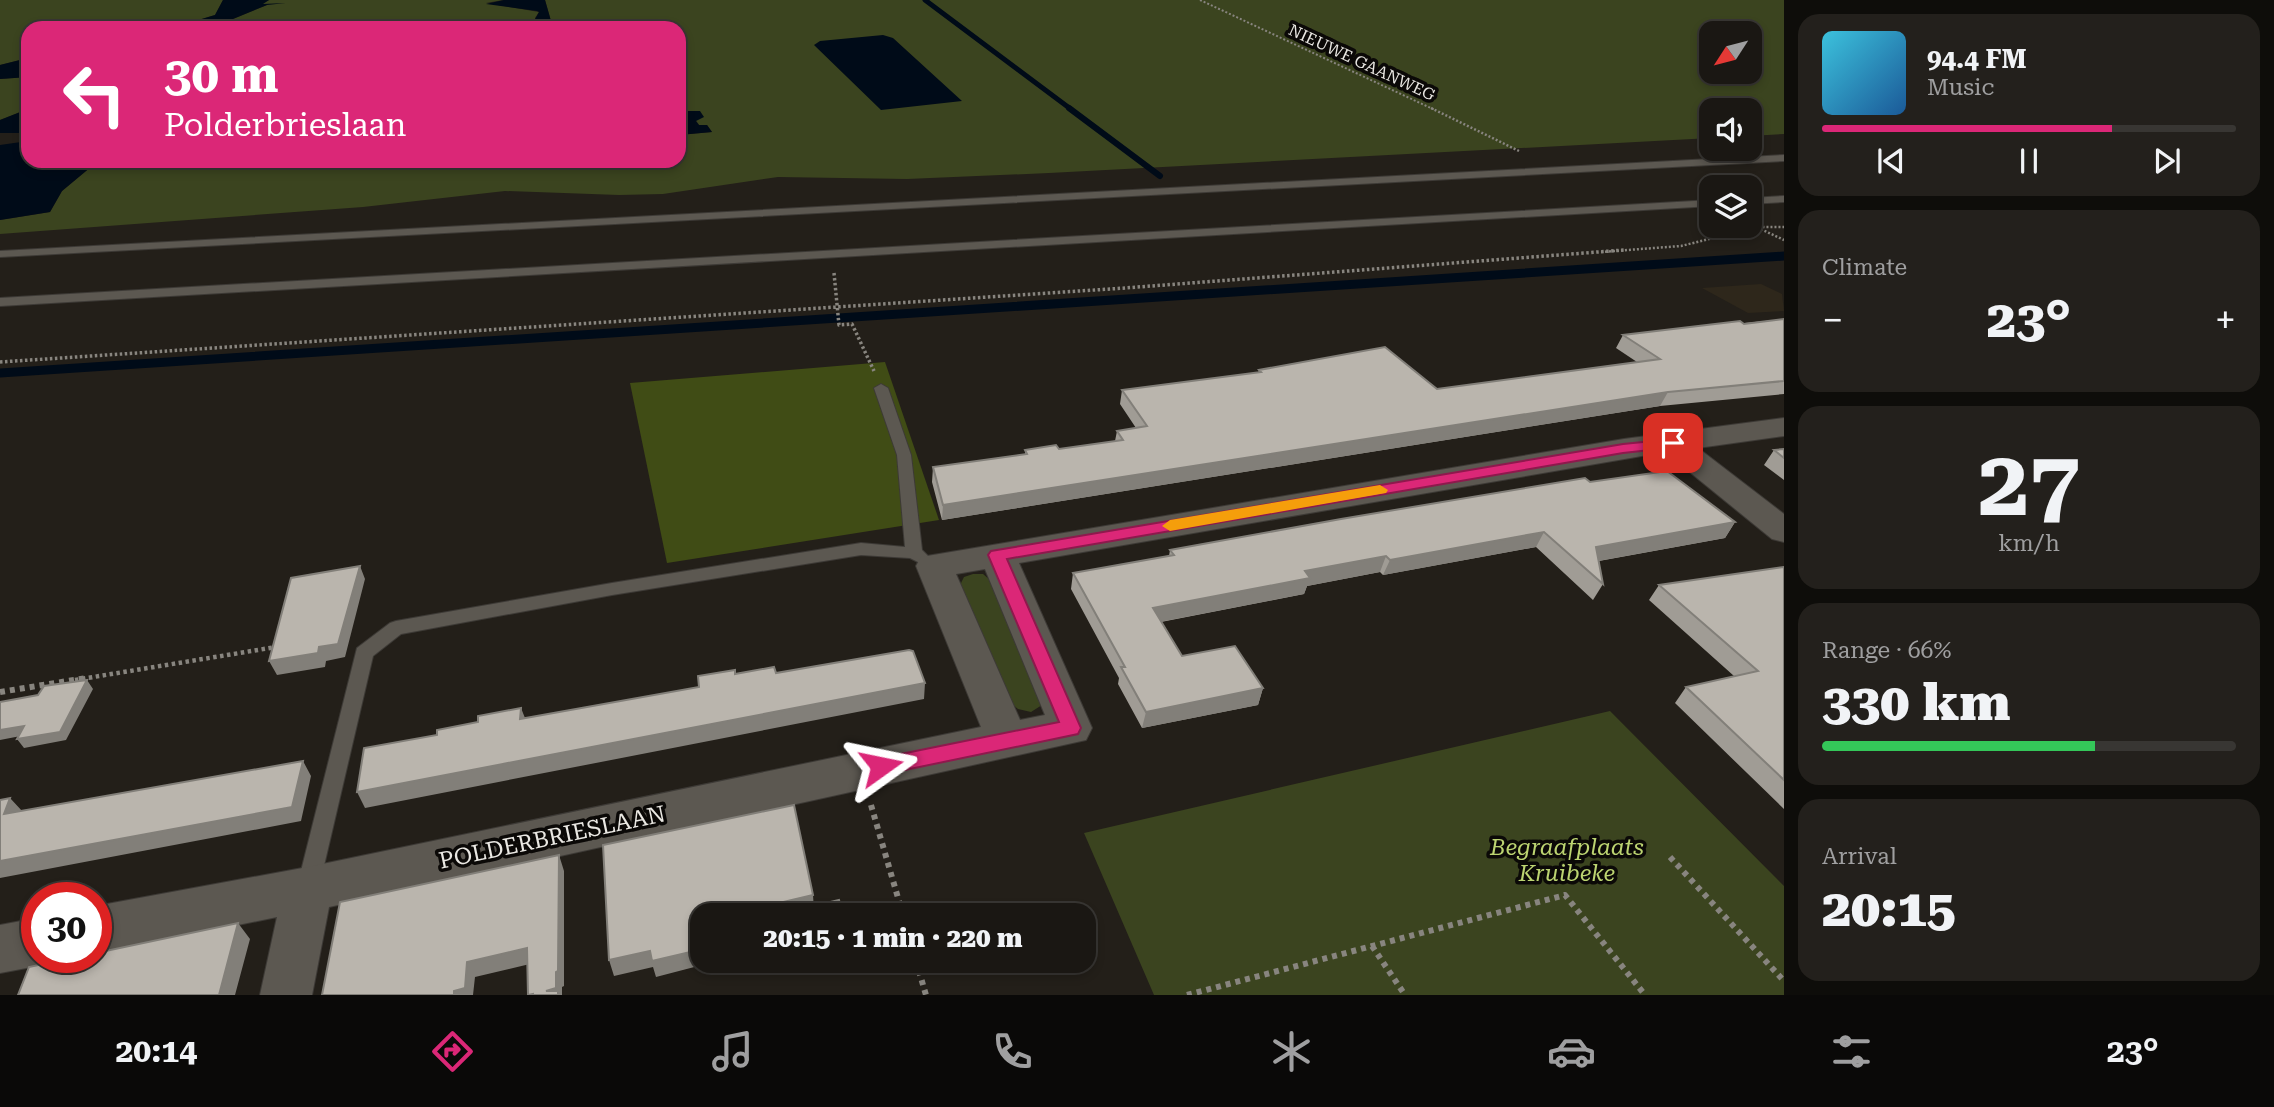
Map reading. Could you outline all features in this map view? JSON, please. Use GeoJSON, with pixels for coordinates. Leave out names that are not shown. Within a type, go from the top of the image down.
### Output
{"type":"FeatureCollection","features":[{"type":"Feature","properties":{"kind":"street"},"geometry":{"type":"LineString","coordinates":[[1007,739],[924,559],[997,555],[1623,448],[1784,427]]}},
{"type":"Feature","properties":{"kind":"street"},"geometry":{"type":"LineString","coordinates":[[1673,443],[1784,531]]}},
{"type":"Feature","properties":{"kind":"street","name":"POLDERBRIESLAAN"},"geometry":{"type":"LineString","coordinates":[[112,927],[308,889],[1007,739],[1071,728],[997,555]]}},
{"type":"Feature","properties":{"kind":"street"},"geometry":{"type":"LineString","coordinates":[[285,995],[308,889]]}},
{"type":"Feature","properties":{"kind":"street"},"geometry":{"type":"LineString","coordinates":[[0,949],[21,945]]}},
{"type":"Feature","properties":{"kind":"lane"},"geometry":{"type":"LineString","coordinates":[[0,254],[1784,158]]}},
{"type":"Feature","properties":{"kind":"lane"},"geometry":{"type":"LineString","coordinates":[[1762,200],[1784,199]]}},
{"type":"Feature","properties":{"kind":"lane"},"geometry":{"type":"LineString","coordinates":[[0,302],[1699,204]]}},
{"type":"Feature","properties":{"kind":"lane"},"geometry":{"type":"LineString","coordinates":[[308,889],[364,653],[396,628],[612,589],[861,549],[924,559],[904,455],[881,388]]}},
{"type":"Feature","properties":{"kind":"path","name":"NIEUWE GAANWEG"},"geometry":{"type":"LineString","coordinates":[[1200,0],[1513,148]]}},
{"type":"Feature","properties":{"kind":"path"},"geometry":{"type":"LineString","coordinates":[[1762,227],[1784,227]]}},
{"type":"Feature","properties":{"kind":"path"},"geometry":{"type":"LineString","coordinates":[[1762,229],[1784,240]]}},
{"type":"Feature","properties":{"kind":"path"},"geometry":{"type":"LineString","coordinates":[[0,362],[837,309],[1681,246],[1713,238]]}},
{"type":"Feature","properties":{"kind":"path"},"geometry":{"type":"LineString","coordinates":[[832,254],[839,325],[852,324],[881,388]]}},
{"type":"Feature","properties":{"kind":"path"},"geometry":{"type":"LineString","coordinates":[[0,692],[286,646]]}},
{"type":"Feature","properties":{"kind":"path"},"geometry":{"type":"LineString","coordinates":[[861,771],[899,903]]}},
{"type":"Feature","properties":{"kind":"path"},"geometry":{"type":"LineString","coordinates":[[1670,857],[1784,981]]}},
{"type":"Feature","properties":{"kind":"path"},"geometry":{"type":"LineString","coordinates":[[1187,995],[1566,895],[1645,995]]}},
{"type":"Feature","properties":{"kind":"path"},"geometry":{"type":"LineString","coordinates":[[1372,946],[1405,995]]}},
{"type":"Feature","properties":{"kind":"path"},"geometry":{"type":"LineString","coordinates":[[920,973],[926,995]]}},
{"type":"Feature","properties":{"kind":"shaded area"},"geometry":{"type":"Polygon","coordinates":[[[1761,284],[1782,294],[1784,311],[1748,313],[1702,288],[1761,284]]]}},
{"type":"Feature","properties":{"kind":"green space"},"geometry":{"type":"Polygon","coordinates":[[[0,0],[223,0],[215,15],[195,21],[21,21],[21,60],[0,65],[0,0]]]}},
{"type":"Feature","properties":{"kind":"green space"},"geometry":{"type":"Polygon","coordinates":[[[269,0],[503,0],[486,3],[539,12],[536,21],[228,21],[267,5],[261,4],[269,0]]]}},
{"type":"Feature","properties":{"kind":"green space"},"geometry":{"type":"Polygon","coordinates":[[[545,0],[1784,0],[1784,134],[1762,135],[1762,98],[1699,98],[1699,139],[907,179],[778,177],[663,194],[505,191],[363,207],[0,234],[0,220],[50,212],[62,191],[90,168],[686,168],[686,134],[712,132],[707,125],[699,125],[696,111],[686,112],[686,21],[551,21],[545,0]]]}},
{"type":"Feature","properties":{"kind":"green space"},"geometry":{"type":"Polygon","coordinates":[[[21,78],[21,112],[0,120],[0,79],[21,78]]]}},
{"type":"Feature","properties":{"kind":"green space"},"geometry":{"type":"Polygon","coordinates":[[[885,362],[939,520],[667,563],[630,383],[885,362]]]}},
{"type":"Feature","properties":{"kind":"green space"},"geometry":{"type":"Polygon","coordinates":[[[983,574],[990,580],[1042,705],[1031,712],[1018,709],[1007,700],[960,585],[964,577],[983,574]]]}},
{"type":"Feature","properties":{"kind":"green space","name":"Begraafplaats Kruibeke"},"geometry":{"type":"Polygon","coordinates":[[[1610,711],[1784,886],[1784,995],[1154,995],[1084,833],[1610,711]]]}},
{"type":"Feature","properties":{"kind":"water"},"geometry":{"type":"Polygon","coordinates":[[[223,0],[269,0],[263,4],[286,3],[267,5],[228,21],[195,21],[215,15],[223,0]]]}},
{"type":"Feature","properties":{"kind":"water"},"geometry":{"type":"Polygon","coordinates":[[[504,0],[545,0],[551,21],[534,21],[539,12],[537,11],[486,4],[504,0]]]}},
{"type":"Feature","properties":{"kind":"water"},"geometry":{"type":"Polygon","coordinates":[[[883,35],[893,38],[962,101],[881,110],[814,45],[820,41],[883,35]]]}},
{"type":"Feature","properties":{"kind":"water"},"geometry":{"type":"Polygon","coordinates":[[[21,60],[21,78],[0,79],[0,65],[21,60]]]}},
{"type":"Feature","properties":{"kind":"water"},"geometry":{"type":"Polygon","coordinates":[[[686,111],[700,111],[704,117],[696,121],[699,125],[707,125],[712,132],[686,134],[686,111]]]}},
{"type":"Feature","properties":{"kind":"water"},"geometry":{"type":"Polygon","coordinates":[[[21,112],[21,133],[0,133],[0,120],[21,112]]]}},
{"type":"Feature","properties":{"kind":"water"},"geometry":{"type":"Polygon","coordinates":[[[21,142],[21,168],[90,168],[62,191],[50,212],[0,220],[0,145],[21,142]]]}},
{"type":"Feature","properties":{"kind":"building"},"geometry":{"type":"Polygon","coordinates":[[[1784,319],[1784,381],[1668,392],[943,505],[933,467],[1027,454],[1025,450],[1056,445],[1059,449],[1123,440],[1117,431],[1147,426],[1122,390],[1261,372],[1259,370],[1385,347],[1437,389],[1660,359],[1623,335],[1740,321],[1744,324],[1784,319]]]}},
{"type":"Feature","properties":{"kind":"building"},"geometry":{"type":"Polygon","coordinates":[[[1784,449],[1784,458],[1774,450],[1784,449]]]}},
{"type":"Feature","properties":{"kind":"building"},"geometry":{"type":"Polygon","coordinates":[[[1667,471],[1735,522],[1596,547],[1603,584],[1544,532],[1390,560],[1386,556],[1305,571],[1310,578],[1153,608],[1182,656],[1235,646],[1263,688],[1146,712],[1121,667],[1125,667],[1073,573],[1174,555],[1170,550],[1341,519],[1585,478],[1590,482],[1667,471]]]}},
{"type":"Feature","properties":{"kind":"building"},"geometry":{"type":"Polygon","coordinates":[[[360,566],[338,644],[319,647],[318,653],[269,661],[291,578],[360,566]]]}},
{"type":"Feature","properties":{"kind":"building"},"geometry":{"type":"Polygon","coordinates":[[[1784,567],[1784,780],[1686,687],[1758,671],[1659,585],[1784,567]]]}},
{"type":"Feature","properties":{"kind":"building"},"geometry":{"type":"Polygon","coordinates":[[[913,651],[925,683],[357,792],[364,748],[437,735],[437,730],[478,722],[478,716],[521,708],[520,719],[699,687],[698,676],[735,670],[735,674],[774,667],[776,673],[913,651]]]}},
{"type":"Feature","properties":{"kind":"building"},"geometry":{"type":"Polygon","coordinates":[[[87,680],[60,732],[17,739],[24,726],[0,730],[0,702],[38,695],[44,686],[87,680]]]}},
{"type":"Feature","properties":{"kind":"building"},"geometry":{"type":"Polygon","coordinates":[[[303,761],[292,807],[0,861],[0,800],[10,798],[4,814],[303,761]]]}},
{"type":"Feature","properties":{"kind":"building"},"geometry":{"type":"Polygon","coordinates":[[[794,805],[813,895],[779,903],[690,903],[690,952],[652,961],[650,951],[609,960],[603,845],[794,805]]]}},
{"type":"Feature","properties":{"kind":"building"},"geometry":{"type":"Polygon","coordinates":[[[559,855],[558,971],[556,988],[546,991],[558,991],[558,995],[528,995],[527,948],[467,962],[465,988],[454,991],[454,995],[322,995],[340,902],[559,855]]]}},
{"type":"Feature","properties":{"kind":"building"},"geometry":{"type":"Polygon","coordinates":[[[238,923],[219,995],[18,995],[27,973],[112,973],[112,950],[238,923]]]}},
{"type":"Feature","properties":{"kind":"waterway"},"geometry":{"type":"LineString","coordinates":[[925,0],[1072,110]]}},
{"type":"Feature","properties":{"kind":"waterway"},"geometry":{"type":"LineString","coordinates":[[1069,108],[1160,176]]}},
{"type":"Feature","properties":{"kind":"waterway"},"geometry":{"type":"LineString","coordinates":[[0,373],[1784,256]]}},
{"type":"Feature","properties":{"kind":"slow traffic"},"geometry":{"type":"LineString","coordinates":[[1170,526],[1380,490]]}},
{"type":"Feature","properties":{"kind":"route"},"geometry":{"type":"LineString","coordinates":[[881,766],[1071,728],[997,555],[1623,448],[1673,443]]}}]}
